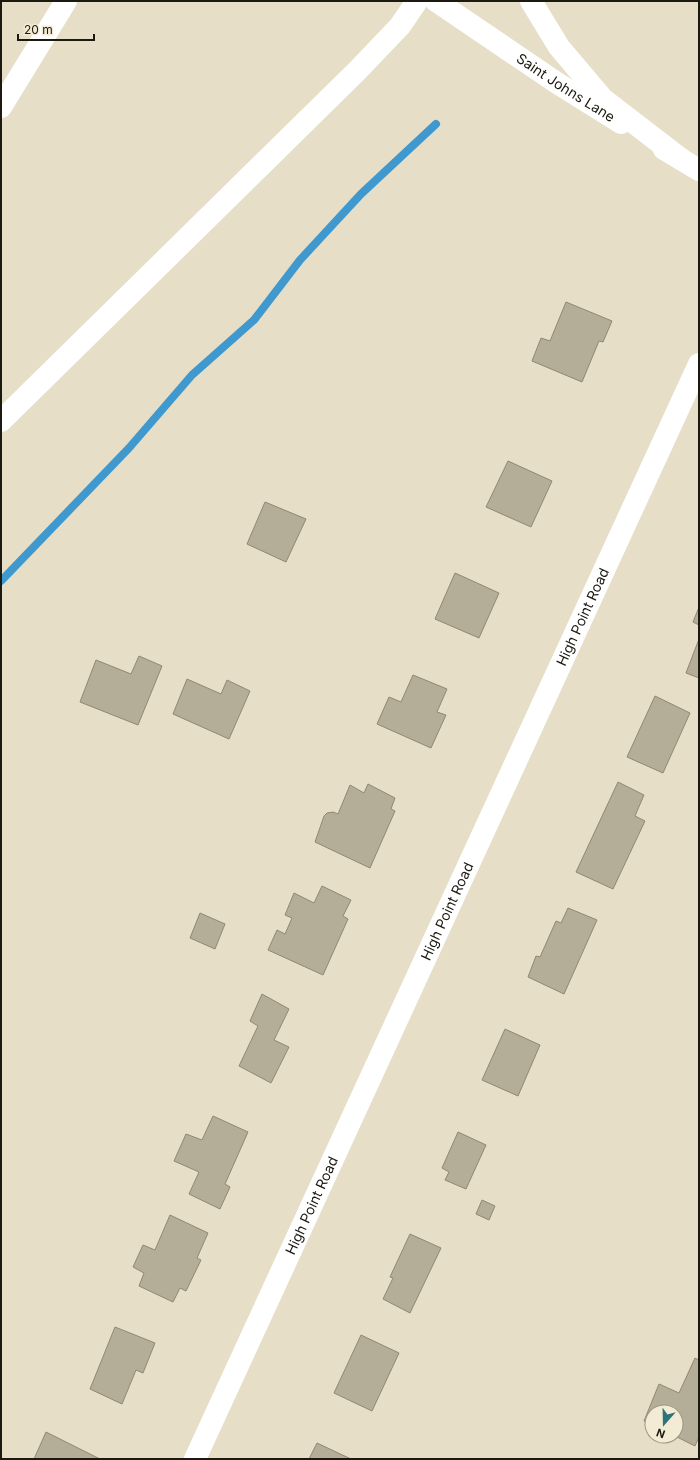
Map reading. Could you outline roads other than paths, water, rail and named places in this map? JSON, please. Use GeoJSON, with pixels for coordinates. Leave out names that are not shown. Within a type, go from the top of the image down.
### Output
{"type":"FeatureCollection","features":[{"type":"Feature","properties":{"kind":"main road"},"geometry":{"type":"LineString","coordinates":[[1,107],[66,1]]}},
{"type":"Feature","properties":{"kind":"main road"},"geometry":{"type":"LineString","coordinates":[[1,421],[358,70],[400,26],[417,1]]}},
{"type":"Feature","properties":{"kind":"main road","name":"Saint Johns Lane"},"geometry":{"type":"LineString","coordinates":[[436,1],[557,83],[690,165]]}},
{"type":"Feature","properties":{"kind":"main road"},"geometry":{"type":"LineString","coordinates":[[531,1],[559,48],[603,99],[690,165]]}},
{"type":"Feature","properties":{"kind":"main road","name":"High Point Road"},"geometry":{"type":"LineString","coordinates":[[195,1459],[699,364]]}},
{"type":"Feature","properties":{"kind":"waterway"},"geometry":{"type":"LineString","coordinates":[[1,581],[129,448],[192,375],[254,320],[300,260],[361,194],[436,124]]}}]}
